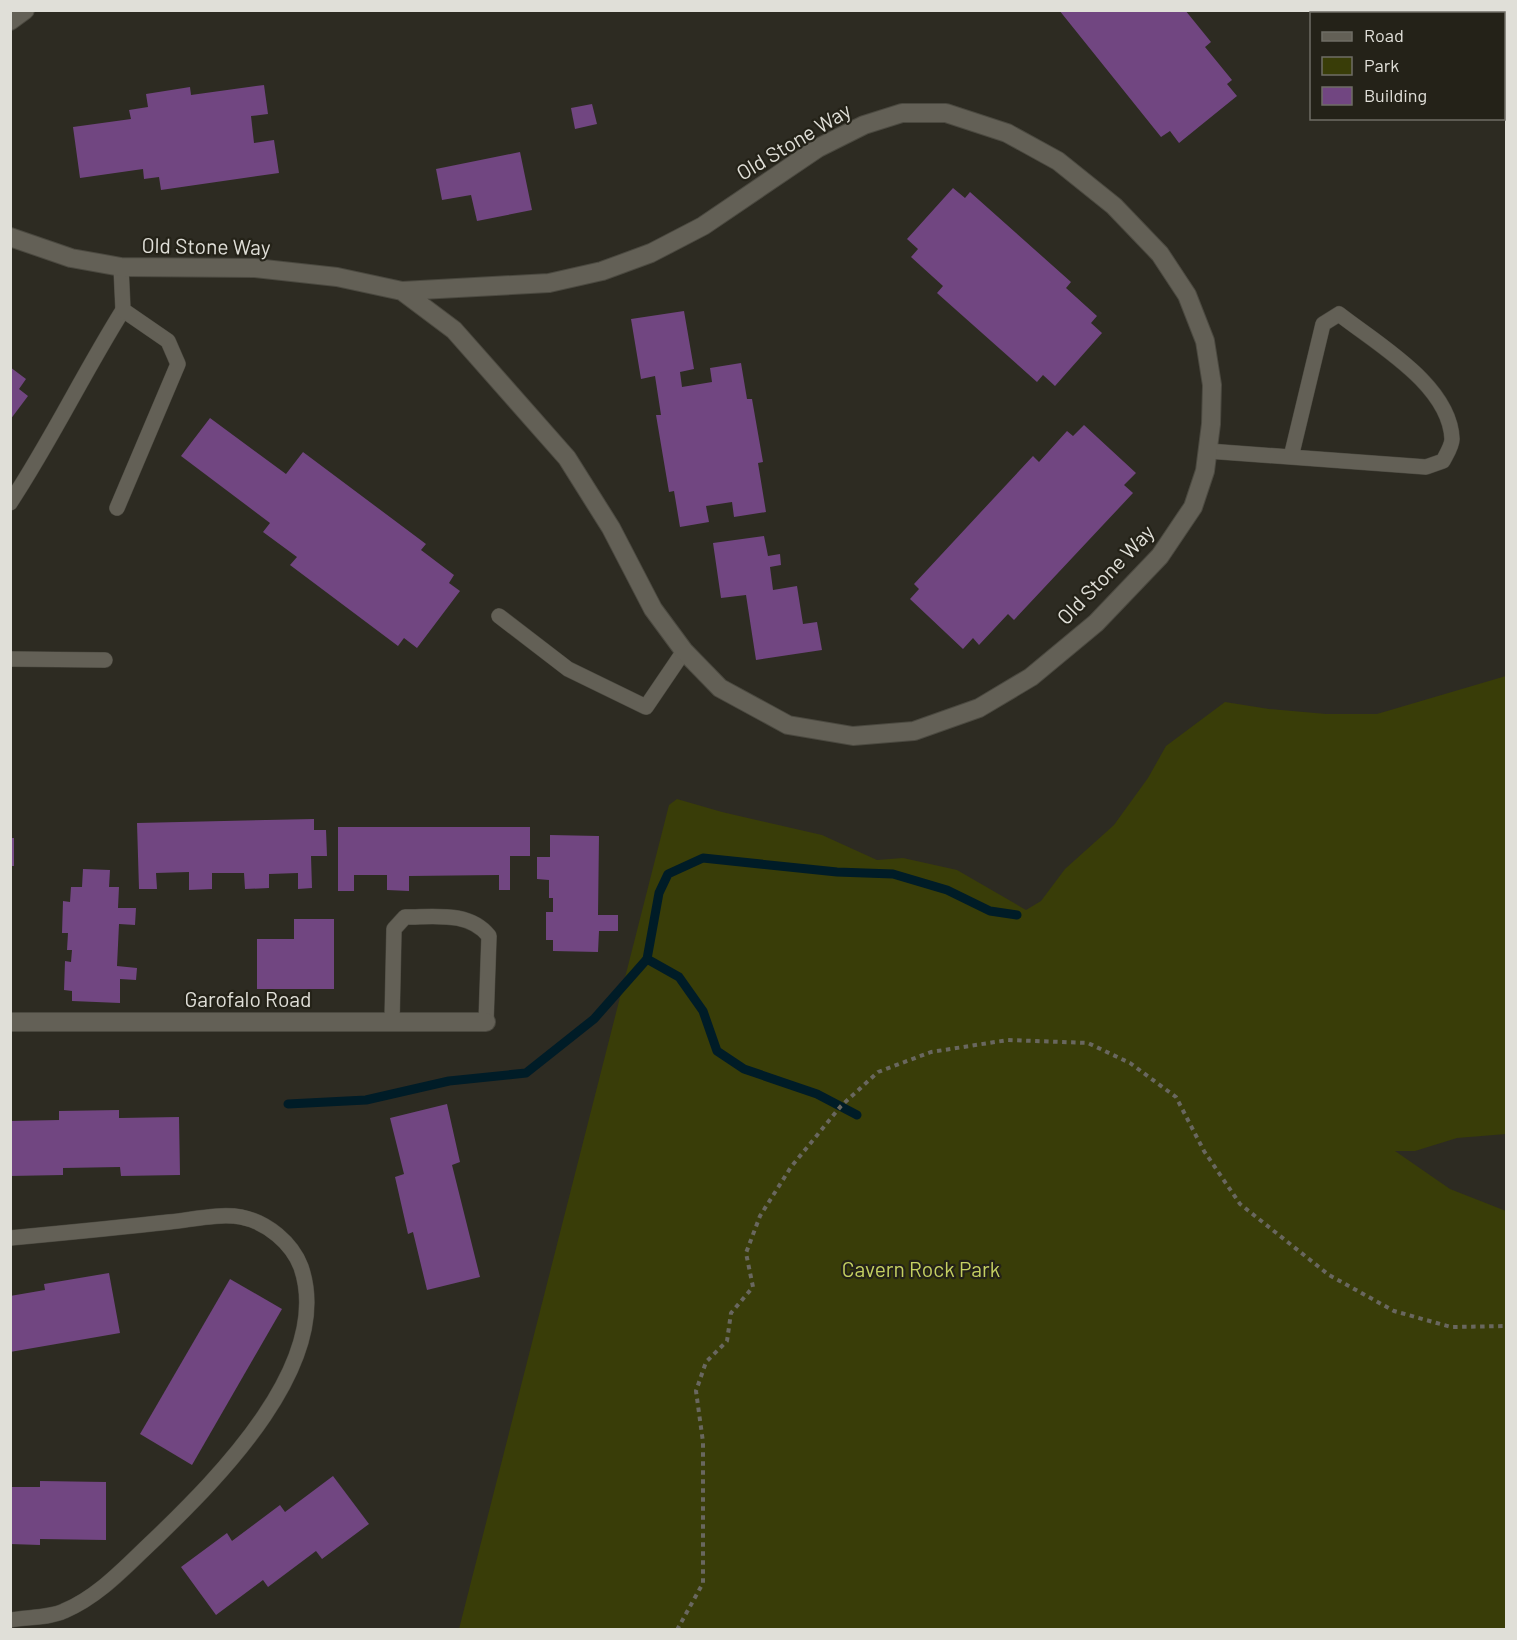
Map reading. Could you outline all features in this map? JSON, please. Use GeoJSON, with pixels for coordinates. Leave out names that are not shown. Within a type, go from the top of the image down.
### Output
{"type":"FeatureCollection","features":[{"type":"Feature","properties":{"kind":"street"},"geometry":{"type":"LineString","coordinates":[[10,21],[24,10]]}},
{"type":"Feature","properties":{"kind":"street","name":"Old Stone Way"},"geometry":{"type":"LineString","coordinates":[[10,237],[71,258],[121,267],[255,268],[337,277],[402,291],[549,283],[602,271],[651,253],[703,226],[818,148],[864,125],[902,113],[946,113],[1007,133],[1058,160],[1114,206],[1160,254],[1187,295],[1205,341],[1212,385],[1205,471],[1193,507],[1160,556],[1096,623],[1031,677],[979,708],[914,731],[853,736],[788,725],[720,687],[684,651],[653,609],[611,528],[567,458],[454,330],[402,291]]}},
{"type":"Feature","properties":{"kind":"street","name":"Garofalo Road"},"geometry":{"type":"LineString","coordinates":[[10,1022],[486,1022]]}},
{"type":"Feature","properties":{"kind":"lane"},"geometry":{"type":"LineString","coordinates":[[10,503],[36,463],[92,359],[123,310],[121,267]]}},
{"type":"Feature","properties":{"kind":"lane"},"geometry":{"type":"LineString","coordinates":[[117,508],[178,364],[168,341],[123,310]]}},
{"type":"Feature","properties":{"kind":"lane"},"geometry":{"type":"LineString","coordinates":[[1208,451],[1426,467],[1443,461],[1452,441],[1446,417],[1430,385],[1339,314],[1323,324],[1290,457]]}},
{"type":"Feature","properties":{"kind":"lane"},"geometry":{"type":"LineString","coordinates":[[499,616],[568,669],[646,707],[684,651]]}},
{"type":"Feature","properties":{"kind":"lane"},"geometry":{"type":"LineString","coordinates":[[10,659],[105,660]]}},
{"type":"Feature","properties":{"kind":"lane"},"geometry":{"type":"LineString","coordinates":[[392,1022],[394,928],[405,917],[458,918],[479,923],[489,936],[486,1022]]}},
{"type":"Feature","properties":{"kind":"lane"},"geometry":{"type":"LineString","coordinates":[[10,1238],[205,1218],[241,1217],[275,1232],[296,1254],[307,1286],[302,1332],[286,1380],[254,1433],[206,1489],[108,1583],[63,1612],[10,1620]]}},
{"type":"Feature","properties":{"kind":"path"},"geometry":{"type":"LineString","coordinates":[[677,1629],[703,1583],[703,1442],[696,1391],[706,1362],[727,1341],[731,1313],[753,1287],[746,1253],[760,1216],[791,1167],[841,1106],[878,1072],[931,1052],[1008,1040],[1088,1044],[1130,1063],[1176,1097],[1204,1151],[1240,1204],[1329,1275],[1394,1311],[1451,1327],[1506,1326]]}},
{"type":"Feature","properties":{"kind":"green space","name":"Cavern Rock Park"},"geometry":{"type":"Polygon","coordinates":[[[1506,676],[1506,1134],[1457,1138],[1415,1151],[1395,1151],[1450,1189],[1506,1211],[1506,1629],[459,1629],[669,805],[677,799],[822,835],[877,860],[903,858],[957,870],[1026,910],[1041,901],[1065,869],[1114,825],[1148,778],[1166,746],[1225,702],[1326,714],[1377,714],[1506,676]]]}},
{"type":"Feature","properties":{"kind":"building"},"geometry":{"type":"Polygon","coordinates":[[[1059,10],[1185,10],[1211,42],[1205,47],[1232,80],[1227,84],[1237,96],[1179,143],[1170,131],[1161,137],[1059,10]]]}},
{"type":"Feature","properties":{"kind":"building"},"geometry":{"type":"Polygon","coordinates":[[[264,85],[268,114],[251,116],[254,143],[274,140],[279,173],[161,190],[159,177],[144,179],[143,169],[80,178],[73,127],[131,119],[129,110],[148,107],[146,94],[190,87],[191,95],[264,85]]]}},
{"type":"Feature","properties":{"kind":"building"},"geometry":{"type":"Polygon","coordinates":[[[592,104],[597,124],[575,129],[571,108],[592,104]]]}},
{"type":"Feature","properties":{"kind":"building"},"geometry":{"type":"Polygon","coordinates":[[[520,152],[532,210],[477,221],[471,195],[442,200],[436,169],[520,152]]]}},
{"type":"Feature","properties":{"kind":"building"},"geometry":{"type":"Polygon","coordinates":[[[953,188],[965,198],[970,192],[1071,282],[1066,288],[1097,316],[1091,323],[1102,333],[1055,386],[1043,375],[1037,382],[937,293],[943,286],[911,257],[918,249],[907,239],[953,188]]]}},
{"type":"Feature","properties":{"kind":"building"},"geometry":{"type":"Polygon","coordinates":[[[684,311],[694,369],[680,372],[682,387],[712,382],[710,368],[741,363],[747,399],[752,399],[763,462],[758,463],[766,512],[734,517],[732,502],[706,506],[709,522],[680,527],[674,491],[669,492],[656,415],[661,415],[655,376],[641,379],[631,319],[684,311]]]}},
{"type":"Feature","properties":{"kind":"building"},"geometry":{"type":"Polygon","coordinates":[[[10,367],[26,379],[19,389],[28,396],[10,420],[10,367]]]}},
{"type":"Feature","properties":{"kind":"building"},"geometry":{"type":"Polygon","coordinates":[[[210,418],[286,474],[303,452],[426,544],[421,550],[454,575],[449,583],[460,591],[417,648],[404,638],[398,646],[290,565],[297,557],[263,532],[270,523],[181,456],[210,418]]]}},
{"type":"Feature","properties":{"kind":"building"},"geometry":{"type":"Polygon","coordinates":[[[1084,425],[1136,473],[1124,485],[1133,493],[1014,620],[1008,614],[979,645],[973,638],[963,649],[910,599],[919,589],[914,584],[1033,456],[1039,462],[1067,431],[1073,436],[1084,425]]]}},
{"type":"Feature","properties":{"kind":"building"},"geometry":{"type":"Polygon","coordinates":[[[764,536],[768,556],[780,554],[781,565],[770,567],[773,590],[797,586],[803,624],[817,622],[822,650],[756,660],[746,595],[721,598],[713,543],[764,536]]]}},
{"type":"Feature","properties":{"kind":"building"},"geometry":{"type":"Polygon","coordinates":[[[314,819],[314,830],[326,830],[327,856],[311,856],[312,888],[298,889],[298,873],[269,874],[269,888],[245,889],[244,873],[212,873],[212,889],[189,890],[189,872],[156,873],[157,889],[139,889],[137,823],[314,819]]]}},
{"type":"Feature","properties":{"kind":"building"},"geometry":{"type":"Polygon","coordinates":[[[338,827],[530,827],[530,856],[510,856],[510,890],[499,890],[499,875],[409,876],[409,891],[387,890],[387,875],[354,875],[354,891],[338,891],[338,827]]]}},
{"type":"Feature","properties":{"kind":"building"},"geometry":{"type":"Polygon","coordinates":[[[550,835],[599,836],[598,915],[618,915],[618,931],[599,931],[598,952],[553,951],[553,940],[546,940],[546,912],[553,912],[553,898],[549,898],[549,880],[537,879],[537,857],[550,857],[550,835]]]}},
{"type":"Feature","properties":{"kind":"building"},"geometry":{"type":"Polygon","coordinates":[[[10,838],[14,838],[14,866],[10,866],[10,838]]]}},
{"type":"Feature","properties":{"kind":"building"},"geometry":{"type":"Polygon","coordinates":[[[83,869],[110,870],[109,887],[119,887],[118,908],[136,908],[135,925],[119,924],[117,966],[137,968],[136,980],[120,979],[120,1003],[72,1001],[72,991],[64,990],[65,961],[71,962],[72,950],[67,950],[68,933],[62,933],[63,901],[70,902],[71,887],[82,887],[83,869]]]}},
{"type":"Feature","properties":{"kind":"building"},"geometry":{"type":"Polygon","coordinates":[[[294,919],[334,919],[334,989],[257,989],[257,939],[294,939],[294,919]]]}},
{"type":"Feature","properties":{"kind":"building"},"geometry":{"type":"Polygon","coordinates":[[[447,1104],[460,1162],[452,1165],[480,1277],[427,1290],[413,1232],[408,1234],[395,1177],[404,1174],[390,1118],[447,1104]]]}},
{"type":"Feature","properties":{"kind":"building"},"geometry":{"type":"Polygon","coordinates":[[[119,1110],[119,1118],[179,1117],[180,1175],[121,1176],[120,1167],[63,1168],[63,1175],[10,1176],[10,1121],[59,1120],[59,1111],[119,1110]]]}},
{"type":"Feature","properties":{"kind":"building"},"geometry":{"type":"Polygon","coordinates":[[[109,1273],[120,1333],[10,1352],[10,1296],[45,1290],[44,1284],[109,1273]]]}},
{"type":"Feature","properties":{"kind":"building"},"geometry":{"type":"Polygon","coordinates":[[[230,1279],[282,1309],[192,1465],[140,1434],[230,1279]]]}},
{"type":"Feature","properties":{"kind":"building"},"geometry":{"type":"Polygon","coordinates":[[[333,1476],[369,1524],[322,1559],[316,1551],[268,1587],[263,1580],[216,1615],[181,1567],[227,1533],[232,1541],[280,1505],[285,1512],[333,1476]]]}},
{"type":"Feature","properties":{"kind":"building"},"geometry":{"type":"Polygon","coordinates":[[[40,1481],[106,1482],[106,1540],[40,1539],[40,1545],[10,1544],[10,1487],[40,1487],[40,1481]]]}},
{"type":"Feature","properties":{"kind":"waterway"},"geometry":{"type":"LineString","coordinates":[[288,1104],[366,1100],[449,1081],[526,1073],[594,1019],[647,959],[659,893],[668,874],[703,858],[837,872],[893,874],[947,890],[990,911],[1017,915]]}},
{"type":"Feature","properties":{"kind":"waterway"},"geometry":{"type":"LineString","coordinates":[[647,959],[679,977],[703,1011],[717,1051],[744,1069],[817,1094],[857,1115]]}}]}
